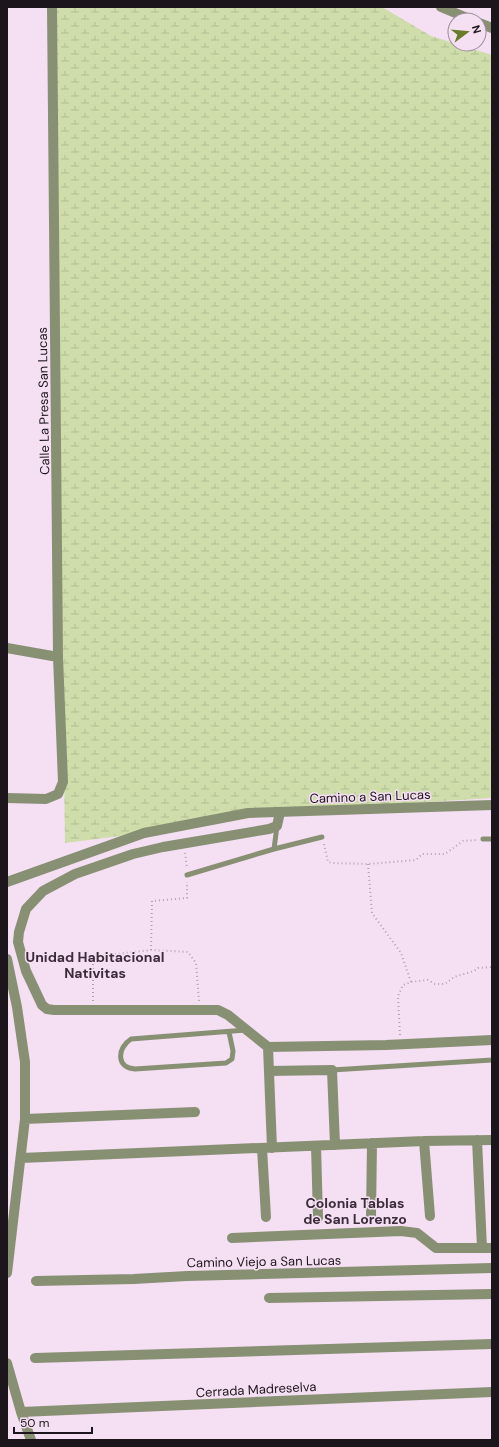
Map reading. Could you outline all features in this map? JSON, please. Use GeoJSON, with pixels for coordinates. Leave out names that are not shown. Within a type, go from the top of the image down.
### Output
{"type":"FeatureCollection","features":[{"type":"Feature","properties":{"kind":"street","name":"Calle La Presa San Lucas"},"geometry":{"type":"LineString","coordinates":[[7,798],[46,798],[58,794],[63,782],[58,657],[52,7]]}},
{"type":"Feature","properties":{"kind":"street"},"geometry":{"type":"LineString","coordinates":[[441,7],[453,12]]}},
{"type":"Feature","properties":{"kind":"street"},"geometry":{"type":"LineString","coordinates":[[7,648],[58,657]]}},
{"type":"Feature","properties":{"kind":"street","name":"Camino a San Lucas"},"geometry":{"type":"LineString","coordinates":[[7,882],[144,833],[248,813],[492,805]]}},
{"type":"Feature","properties":{"kind":"street"},"geometry":{"type":"LineString","coordinates":[[280,812],[278,826],[269,829],[163,847],[133,854],[75,874],[43,891],[26,909],[19,932],[18,942],[26,971],[42,1006],[54,1010],[218,1010],[228,1015],[268,1047],[492,1040]]}},
{"type":"Feature","properties":{"kind":"street"},"geometry":{"type":"LineString","coordinates":[[7,959],[13,983],[25,1062],[25,1119],[7,1273]]}},
{"type":"Feature","properties":{"kind":"street"},"geometry":{"type":"LineString","coordinates":[[266,1217],[269,1071],[268,1047]]}},
{"type":"Feature","properties":{"kind":"street"},"geometry":{"type":"LineString","coordinates":[[269,1071],[332,1070],[335,1145]]}},
{"type":"Feature","properties":{"kind":"street"},"geometry":{"type":"LineString","coordinates":[[25,1119],[195,1112]]}},
{"type":"Feature","properties":{"kind":"street"},"geometry":{"type":"LineString","coordinates":[[232,1238],[401,1231],[417,1233],[436,1248],[487,1248],[477,1140]]}},
{"type":"Feature","properties":{"kind":"street"},"geometry":{"type":"LineString","coordinates":[[20,1158],[424,1141],[492,1140]]}},
{"type":"Feature","properties":{"kind":"street"},"geometry":{"type":"LineString","coordinates":[[424,1141],[430,1216]]}},
{"type":"Feature","properties":{"kind":"street"},"geometry":{"type":"LineString","coordinates":[[371,1216],[372,1143]]}},
{"type":"Feature","properties":{"kind":"street"},"geometry":{"type":"LineString","coordinates":[[316,1146],[318,1218]]}},
{"type":"Feature","properties":{"kind":"street","name":"Camino Viejo a San Lucas"},"geometry":{"type":"LineString","coordinates":[[36,1281],[492,1268]]}},
{"type":"Feature","properties":{"kind":"street"},"geometry":{"type":"LineString","coordinates":[[269,1298],[492,1294]]}},
{"type":"Feature","properties":{"kind":"street"},"geometry":{"type":"LineString","coordinates":[[35,1358],[492,1344]]}},
{"type":"Feature","properties":{"kind":"street"},"geometry":{"type":"LineString","coordinates":[[7,1364],[31,1440]]}},
{"type":"Feature","properties":{"kind":"street","name":"Cerrada Madreselva"},"geometry":{"type":"LineString","coordinates":[[21,1412],[492,1392]]}},
{"type":"Feature","properties":{"kind":"lane"},"geometry":{"type":"LineString","coordinates":[[274,848],[278,826]]}},
{"type":"Feature","properties":{"kind":"lane"},"geometry":{"type":"LineString","coordinates":[[187,874],[274,848],[322,837]]}},
{"type":"Feature","properties":{"kind":"lane"},"geometry":{"type":"LineString","coordinates":[[483,839],[492,839]]}},
{"type":"Feature","properties":{"kind":"lane"},"geometry":{"type":"LineString","coordinates":[[229,1032],[233,1051],[232,1059],[226,1063],[136,1069],[128,1069],[123,1065],[120,1051],[124,1043],[131,1039],[247,1030]]}},
{"type":"Feature","properties":{"kind":"lane"},"geometry":{"type":"LineString","coordinates":[[332,1070],[492,1060]]}},
{"type":"Feature","properties":{"kind":"path"},"geometry":{"type":"LineString","coordinates":[[322,837],[328,862],[368,864],[416,860],[422,854],[445,854],[463,841],[483,839]]}},
{"type":"Feature","properties":{"kind":"path"},"geometry":{"type":"LineString","coordinates":[[368,864],[372,913],[401,953],[411,982]]}},
{"type":"Feature","properties":{"kind":"path"},"geometry":{"type":"LineString","coordinates":[[152,950],[152,901],[187,898],[187,874]]}},
{"type":"Feature","properties":{"kind":"path"},"geometry":{"type":"LineString","coordinates":[[93,1010],[93,960],[100,956],[152,950],[188,952],[196,962],[199,1010]]}},
{"type":"Feature","properties":{"kind":"path"},"geometry":{"type":"LineString","coordinates":[[400,1044],[398,996],[403,985],[411,982],[428,980],[435,984],[445,984],[454,978],[474,971],[478,968],[492,967]]}},
{"type":"Feature","properties":{"kind":"green space"},"geometry":{"type":"Polygon","coordinates":[[[54,7],[382,7],[431,36],[447,41],[447,52],[482,52],[492,55],[492,798],[248,813],[144,833],[65,843],[54,7]]]}},
{"type":"Feature","properties":{"kind":"district","name":"Unidad Habitacional Nativitas"},"geometry":{"type":"Point","coordinates":[95,966]}},
{"type":"Feature","properties":{"kind":"district","name":"Colonia Tablas de San Lorenzo"},"geometry":{"type":"Point","coordinates":[355,1212]}}]}
